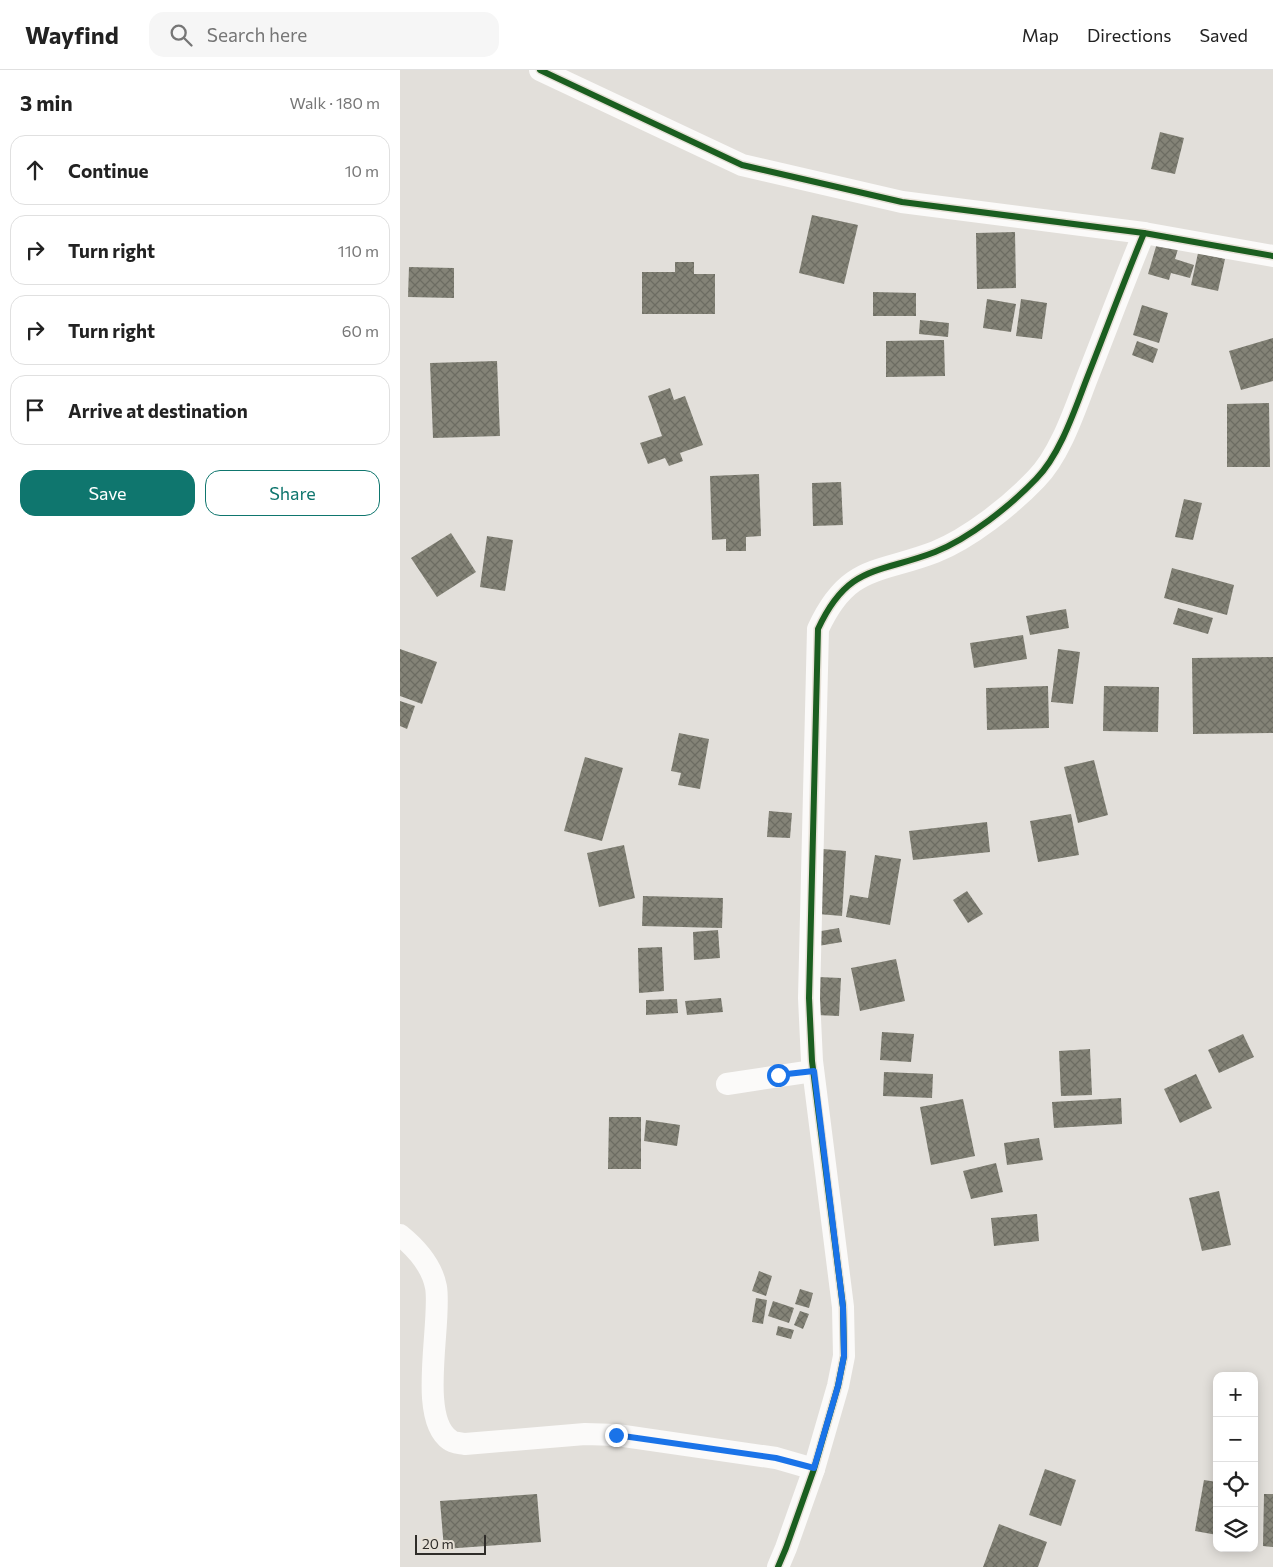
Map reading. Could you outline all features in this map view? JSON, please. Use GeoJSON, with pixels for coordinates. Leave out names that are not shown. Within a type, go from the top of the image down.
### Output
{"type":"FeatureCollection","features":[{"type":"Feature","properties":{"kind":"street"},"geometry":{"type":"LineString","coordinates":[[540,70],[742,165],[902,202],[1144,233],[1273,256]]}},
{"type":"Feature","properties":{"kind":"street"},"geometry":{"type":"LineString","coordinates":[[778,1567],[814,1468],[838,1386],[844,1356],[843,1307],[814,1071],[809,998],[809,936],[816,778],[814,738],[818,629],[826,610],[844,588],[876,569],[936,551],[1010,504],[1039,477],[1056,450],[1072,417],[1144,233]]}},
{"type":"Feature","properties":{"kind":"street"},"geometry":{"type":"LineString","coordinates":[[727,1084],[814,1071]]}},
{"type":"Feature","properties":{"kind":"street"},"geometry":{"type":"LineString","coordinates":[[400,1235],[420,1251],[436,1287],[433,1404],[438,1426],[450,1441],[465,1444],[566,1435],[616,1435],[776,1458],[814,1468]]}},
{"type":"Feature","properties":{"kind":"building"},"geometry":{"type":"Polygon","coordinates":[[[1160,132],[1184,138],[1175,174],[1151,169],[1160,132]]]}},
{"type":"Feature","properties":{"kind":"building"},"geometry":{"type":"Polygon","coordinates":[[[812,215],[858,225],[844,284],[799,273],[812,215]]]}},
{"type":"Feature","properties":{"kind":"building"},"geometry":{"type":"Polygon","coordinates":[[[1015,232],[1016,288],[977,289],[976,233],[1015,232]]]}},
{"type":"Feature","properties":{"kind":"building"},"geometry":{"type":"Polygon","coordinates":[[[1157,243],[1178,249],[1175,259],[1194,265],[1190,278],[1171,273],[1169,280],[1148,274],[1157,243]]]}},
{"type":"Feature","properties":{"kind":"building"},"geometry":{"type":"Polygon","coordinates":[[[1198,253],[1225,259],[1218,291],[1191,285],[1198,253]]]}},
{"type":"Feature","properties":{"kind":"building"},"geometry":{"type":"Polygon","coordinates":[[[675,262],[694,262],[694,274],[715,274],[715,314],[642,314],[642,272],[675,272],[675,262]]]}},
{"type":"Feature","properties":{"kind":"building"},"geometry":{"type":"Polygon","coordinates":[[[409,267],[454,268],[454,298],[408,297],[409,267]]]}},
{"type":"Feature","properties":{"kind":"building"},"geometry":{"type":"Polygon","coordinates":[[[873,292],[916,293],[916,316],[873,316],[873,292]]]}},
{"type":"Feature","properties":{"kind":"building"},"geometry":{"type":"Polygon","coordinates":[[[987,299],[1016,304],[1011,332],[983,328],[987,299]]]}},
{"type":"Feature","properties":{"kind":"building"},"geometry":{"type":"Polygon","coordinates":[[[1021,299],[1047,303],[1042,339],[1016,336],[1021,299]]]}},
{"type":"Feature","properties":{"kind":"building"},"geometry":{"type":"Polygon","coordinates":[[[1142,305],[1168,313],[1159,343],[1133,335],[1142,305]]]}},
{"type":"Feature","properties":{"kind":"building"},"geometry":{"type":"Polygon","coordinates":[[[920,320],[949,323],[948,337],[919,334],[920,320]]]}},
{"type":"Feature","properties":{"kind":"building"},"geometry":{"type":"Polygon","coordinates":[[[1273,338],[1273,381],[1241,390],[1229,351],[1273,338]]]}},
{"type":"Feature","properties":{"kind":"building"},"geometry":{"type":"Polygon","coordinates":[[[944,340],[945,376],[886,377],[886,341],[944,340]]]}},
{"type":"Feature","properties":{"kind":"building"},"geometry":{"type":"Polygon","coordinates":[[[1137,341],[1158,349],[1153,363],[1132,355],[1137,341]]]}},
{"type":"Feature","properties":{"kind":"building"},"geometry":{"type":"Polygon","coordinates":[[[497,361],[500,436],[433,438],[430,363],[497,361]]]}},
{"type":"Feature","properties":{"kind":"building"},"geometry":{"type":"Polygon","coordinates":[[[670,388],[674,400],[685,396],[703,445],[680,453],[683,461],[669,466],[665,458],[648,464],[640,443],[662,436],[648,396],[670,388]]]}},
{"type":"Feature","properties":{"kind":"building"},"geometry":{"type":"Polygon","coordinates":[[[1269,403],[1270,467],[1227,467],[1227,404],[1269,403]]]}},
{"type":"Feature","properties":{"kind":"building"},"geometry":{"type":"Polygon","coordinates":[[[759,474],[761,536],[746,537],[746,551],[726,551],[726,539],[712,540],[710,476],[759,474]]]}},
{"type":"Feature","properties":{"kind":"building"},"geometry":{"type":"Polygon","coordinates":[[[841,482],[843,525],[813,526],[812,483],[841,482]]]}},
{"type":"Feature","properties":{"kind":"building"},"geometry":{"type":"Polygon","coordinates":[[[1184,499],[1202,503],[1193,540],[1175,537],[1184,499]]]}},
{"type":"Feature","properties":{"kind":"building"},"geometry":{"type":"Polygon","coordinates":[[[451,533],[476,572],[437,597],[411,558],[451,533]]]}},
{"type":"Feature","properties":{"kind":"building"},"geometry":{"type":"Polygon","coordinates":[[[487,536],[513,540],[505,591],[480,587],[487,536]]]}},
{"type":"Feature","properties":{"kind":"building"},"geometry":{"type":"Polygon","coordinates":[[[1172,568],[1234,585],[1227,615],[1164,598],[1172,568]]]}},
{"type":"Feature","properties":{"kind":"building"},"geometry":{"type":"Polygon","coordinates":[[[1178,608],[1213,618],[1208,634],[1173,624],[1178,608]]]}},
{"type":"Feature","properties":{"kind":"building"},"geometry":{"type":"Polygon","coordinates":[[[1066,609],[1069,628],[1030,635],[1026,616],[1066,609]]]}},
{"type":"Feature","properties":{"kind":"building"},"geometry":{"type":"Polygon","coordinates":[[[1023,635],[1027,659],[974,668],[970,643],[1023,635]]]}},
{"type":"Feature","properties":{"kind":"building"},"geometry":{"type":"Polygon","coordinates":[[[400,649],[437,662],[422,704],[400,696],[400,649]]]}},
{"type":"Feature","properties":{"kind":"building"},"geometry":{"type":"Polygon","coordinates":[[[1058,649],[1080,652],[1073,704],[1051,702],[1058,649]]]}},
{"type":"Feature","properties":{"kind":"building"},"geometry":{"type":"Polygon","coordinates":[[[1273,657],[1273,733],[1193,734],[1192,658],[1273,657]]]}},
{"type":"Feature","properties":{"kind":"building"},"geometry":{"type":"Polygon","coordinates":[[[1048,686],[1049,728],[987,730],[986,688],[1048,686]]]}},
{"type":"Feature","properties":{"kind":"building"},"geometry":{"type":"Polygon","coordinates":[[[1104,686],[1159,687],[1158,732],[1103,731],[1104,686]]]}},
{"type":"Feature","properties":{"kind":"building"},"geometry":{"type":"Polygon","coordinates":[[[400,701],[415,706],[407,729],[400,726],[400,701]]]}},
{"type":"Feature","properties":{"kind":"building"},"geometry":{"type":"Polygon","coordinates":[[[679,733],[709,739],[700,789],[678,785],[681,773],[671,771],[679,733]]]}},
{"type":"Feature","properties":{"kind":"building"},"geometry":{"type":"Polygon","coordinates":[[[585,757],[623,768],[602,841],[564,831],[585,757]]]}},
{"type":"Feature","properties":{"kind":"building"},"geometry":{"type":"Polygon","coordinates":[[[1094,760],[1108,815],[1078,823],[1064,767],[1094,760]]]}},
{"type":"Feature","properties":{"kind":"building"},"geometry":{"type":"Polygon","coordinates":[[[769,811],[792,813],[790,838],[767,837],[769,811]]]}},
{"type":"Feature","properties":{"kind":"building"},"geometry":{"type":"Polygon","coordinates":[[[1071,814],[1079,855],[1038,862],[1030,821],[1071,814]]]}},
{"type":"Feature","properties":{"kind":"building"},"geometry":{"type":"Polygon","coordinates":[[[987,822],[990,852],[913,860],[909,831],[987,822]]]}},
{"type":"Feature","properties":{"kind":"building"},"geometry":{"type":"Polygon","coordinates":[[[624,845],[635,898],[599,907],[587,853],[624,845]]]}},
{"type":"Feature","properties":{"kind":"building"},"geometry":{"type":"Polygon","coordinates":[[[823,849],[846,851],[842,916],[818,914],[823,849]]]}},
{"type":"Feature","properties":{"kind":"building"},"geometry":{"type":"Polygon","coordinates":[[[875,855],[901,859],[890,925],[846,917],[850,895],[868,898],[875,855]]]}},
{"type":"Feature","properties":{"kind":"building"},"geometry":{"type":"Polygon","coordinates":[[[967,891],[983,914],[968,923],[953,900],[967,891]]]}},
{"type":"Feature","properties":{"kind":"building"},"geometry":{"type":"Polygon","coordinates":[[[643,896],[723,898],[722,928],[642,926],[643,896]]]}},
{"type":"Feature","properties":{"kind":"building"},"geometry":{"type":"Polygon","coordinates":[[[839,928],[842,942],[818,946],[815,932],[839,928]]]}},
{"type":"Feature","properties":{"kind":"building"},"geometry":{"type":"Polygon","coordinates":[[[718,930],[720,958],[694,960],[693,932],[718,930]]]}},
{"type":"Feature","properties":{"kind":"building"},"geometry":{"type":"Polygon","coordinates":[[[662,947],[664,991],[639,993],[638,948],[662,947]]]}},
{"type":"Feature","properties":{"kind":"building"},"geometry":{"type":"Polygon","coordinates":[[[896,959],[905,1001],[860,1011],[851,968],[896,959]]]}},
{"type":"Feature","properties":{"kind":"building"},"geometry":{"type":"Polygon","coordinates":[[[818,977],[841,978],[839,1016],[816,1015],[818,977]]]}},
{"type":"Feature","properties":{"kind":"building"},"geometry":{"type":"Polygon","coordinates":[[[721,998],[723,1012],[687,1015],[685,1001],[721,998]]]}},
{"type":"Feature","properties":{"kind":"building"},"geometry":{"type":"Polygon","coordinates":[[[677,999],[678,1013],[646,1015],[646,1000],[677,999]]]}},
{"type":"Feature","properties":{"kind":"building"},"geometry":{"type":"Polygon","coordinates":[[[882,1032],[914,1034],[911,1062],[880,1060],[882,1032]]]}},
{"type":"Feature","properties":{"kind":"building"},"geometry":{"type":"Polygon","coordinates":[[[1243,1034],[1254,1057],[1219,1073],[1208,1050],[1243,1034]]]}},
{"type":"Feature","properties":{"kind":"building"},"geometry":{"type":"Polygon","coordinates":[[[1090,1049],[1092,1095],[1061,1096],[1059,1051],[1090,1049]]]}},
{"type":"Feature","properties":{"kind":"building"},"geometry":{"type":"Polygon","coordinates":[[[884,1072],[933,1074],[932,1098],[883,1096],[884,1072]]]}},
{"type":"Feature","properties":{"kind":"building"},"geometry":{"type":"Polygon","coordinates":[[[1196,1074],[1212,1108],[1180,1123],[1164,1089],[1196,1074]]]}},
{"type":"Feature","properties":{"kind":"building"},"geometry":{"type":"Polygon","coordinates":[[[1121,1098],[1122,1124],[1054,1128],[1052,1102],[1121,1098]]]}},
{"type":"Feature","properties":{"kind":"building"},"geometry":{"type":"Polygon","coordinates":[[[963,1099],[975,1156],[931,1165],[920,1107],[963,1099]]]}},
{"type":"Feature","properties":{"kind":"building"},"geometry":{"type":"Polygon","coordinates":[[[609,1117],[641,1117],[641,1169],[608,1169],[609,1117]]]}},
{"type":"Feature","properties":{"kind":"building"},"geometry":{"type":"Polygon","coordinates":[[[646,1120],[680,1125],[677,1146],[644,1141],[646,1120]]]}},
{"type":"Feature","properties":{"kind":"building"},"geometry":{"type":"Polygon","coordinates":[[[1039,1138],[1043,1160],[1007,1165],[1004,1143],[1039,1138]]]}},
{"type":"Feature","properties":{"kind":"building"},"geometry":{"type":"Polygon","coordinates":[[[996,1163],[1003,1192],[971,1199],[963,1171],[996,1163]]]}},
{"type":"Feature","properties":{"kind":"building"},"geometry":{"type":"Polygon","coordinates":[[[1219,1191],[1231,1245],[1202,1251],[1189,1198],[1219,1191]]]}},
{"type":"Feature","properties":{"kind":"building"},"geometry":{"type":"Polygon","coordinates":[[[1037,1214],[1039,1241],[994,1246],[991,1218],[1037,1214]]]}},
{"type":"Feature","properties":{"kind":"building"},"geometry":{"type":"Polygon","coordinates":[[[759,1271],[772,1276],[766,1296],[752,1291],[759,1271]]]}},
{"type":"Feature","properties":{"kind":"building"},"geometry":{"type":"Polygon","coordinates":[[[800,1289],[813,1293],[809,1308],[795,1304],[800,1289]]]}},
{"type":"Feature","properties":{"kind":"building"},"geometry":{"type":"Polygon","coordinates":[[[756,1298],[767,1300],[763,1324],[752,1322],[756,1298]]]}},
{"type":"Feature","properties":{"kind":"building"},"geometry":{"type":"Polygon","coordinates":[[[773,1301],[794,1308],[789,1323],[768,1316],[773,1301]]]}},
{"type":"Feature","properties":{"kind":"building"},"geometry":{"type":"Polygon","coordinates":[[[800,1311],[809,1314],[803,1329],[794,1325],[800,1311]]]}},
{"type":"Feature","properties":{"kind":"building"},"geometry":{"type":"Polygon","coordinates":[[[778,1326],[794,1330],[791,1339],[776,1335],[778,1326]]]}},
{"type":"Feature","properties":{"kind":"building"},"geometry":{"type":"Polygon","coordinates":[[[1045,1469],[1076,1480],[1061,1526],[1029,1515],[1045,1469]]]}},
{"type":"Feature","properties":{"kind":"building"},"geometry":{"type":"Polygon","coordinates":[[[1204,1480],[1213,1481],[1213,1534],[1195,1531],[1204,1480]]]}},
{"type":"Feature","properties":{"kind":"building"},"geometry":{"type":"Polygon","coordinates":[[[537,1494],[541,1542],[444,1549],[440,1501],[537,1494]]]}},
{"type":"Feature","properties":{"kind":"building"},"geometry":{"type":"Polygon","coordinates":[[[1264,1494],[1273,1494],[1273,1547],[1263,1546],[1264,1494]]]}},
{"type":"Feature","properties":{"kind":"building"},"geometry":{"type":"Polygon","coordinates":[[[999,1524],[1047,1542],[1038,1567],[983,1567],[999,1524]]]}},
{"type":"Feature","properties":{"kind":"cycle path"},"geometry":{"type":"LineString","coordinates":[[540,70],[742,165],[902,202],[1144,233],[1273,256]]}},
{"type":"Feature","properties":{"kind":"cycle path"},"geometry":{"type":"LineString","coordinates":[[778,1567],[814,1469],[838,1386],[844,1356],[843,1307],[812,1061],[809,998],[818,629],[829,608],[853,582],[866,574],[935,552],[962,538],[1002,510],[1045,469],[1060,445],[1072,417],[1144,233]]}},
{"type":"Feature","properties":{"kind":"route"},"geometry":{"type":"LineString","coordinates":[[616,1435],[776,1458],[814,1468],[838,1386],[844,1356],[843,1307],[814,1071],[778,1075]]}}]}
